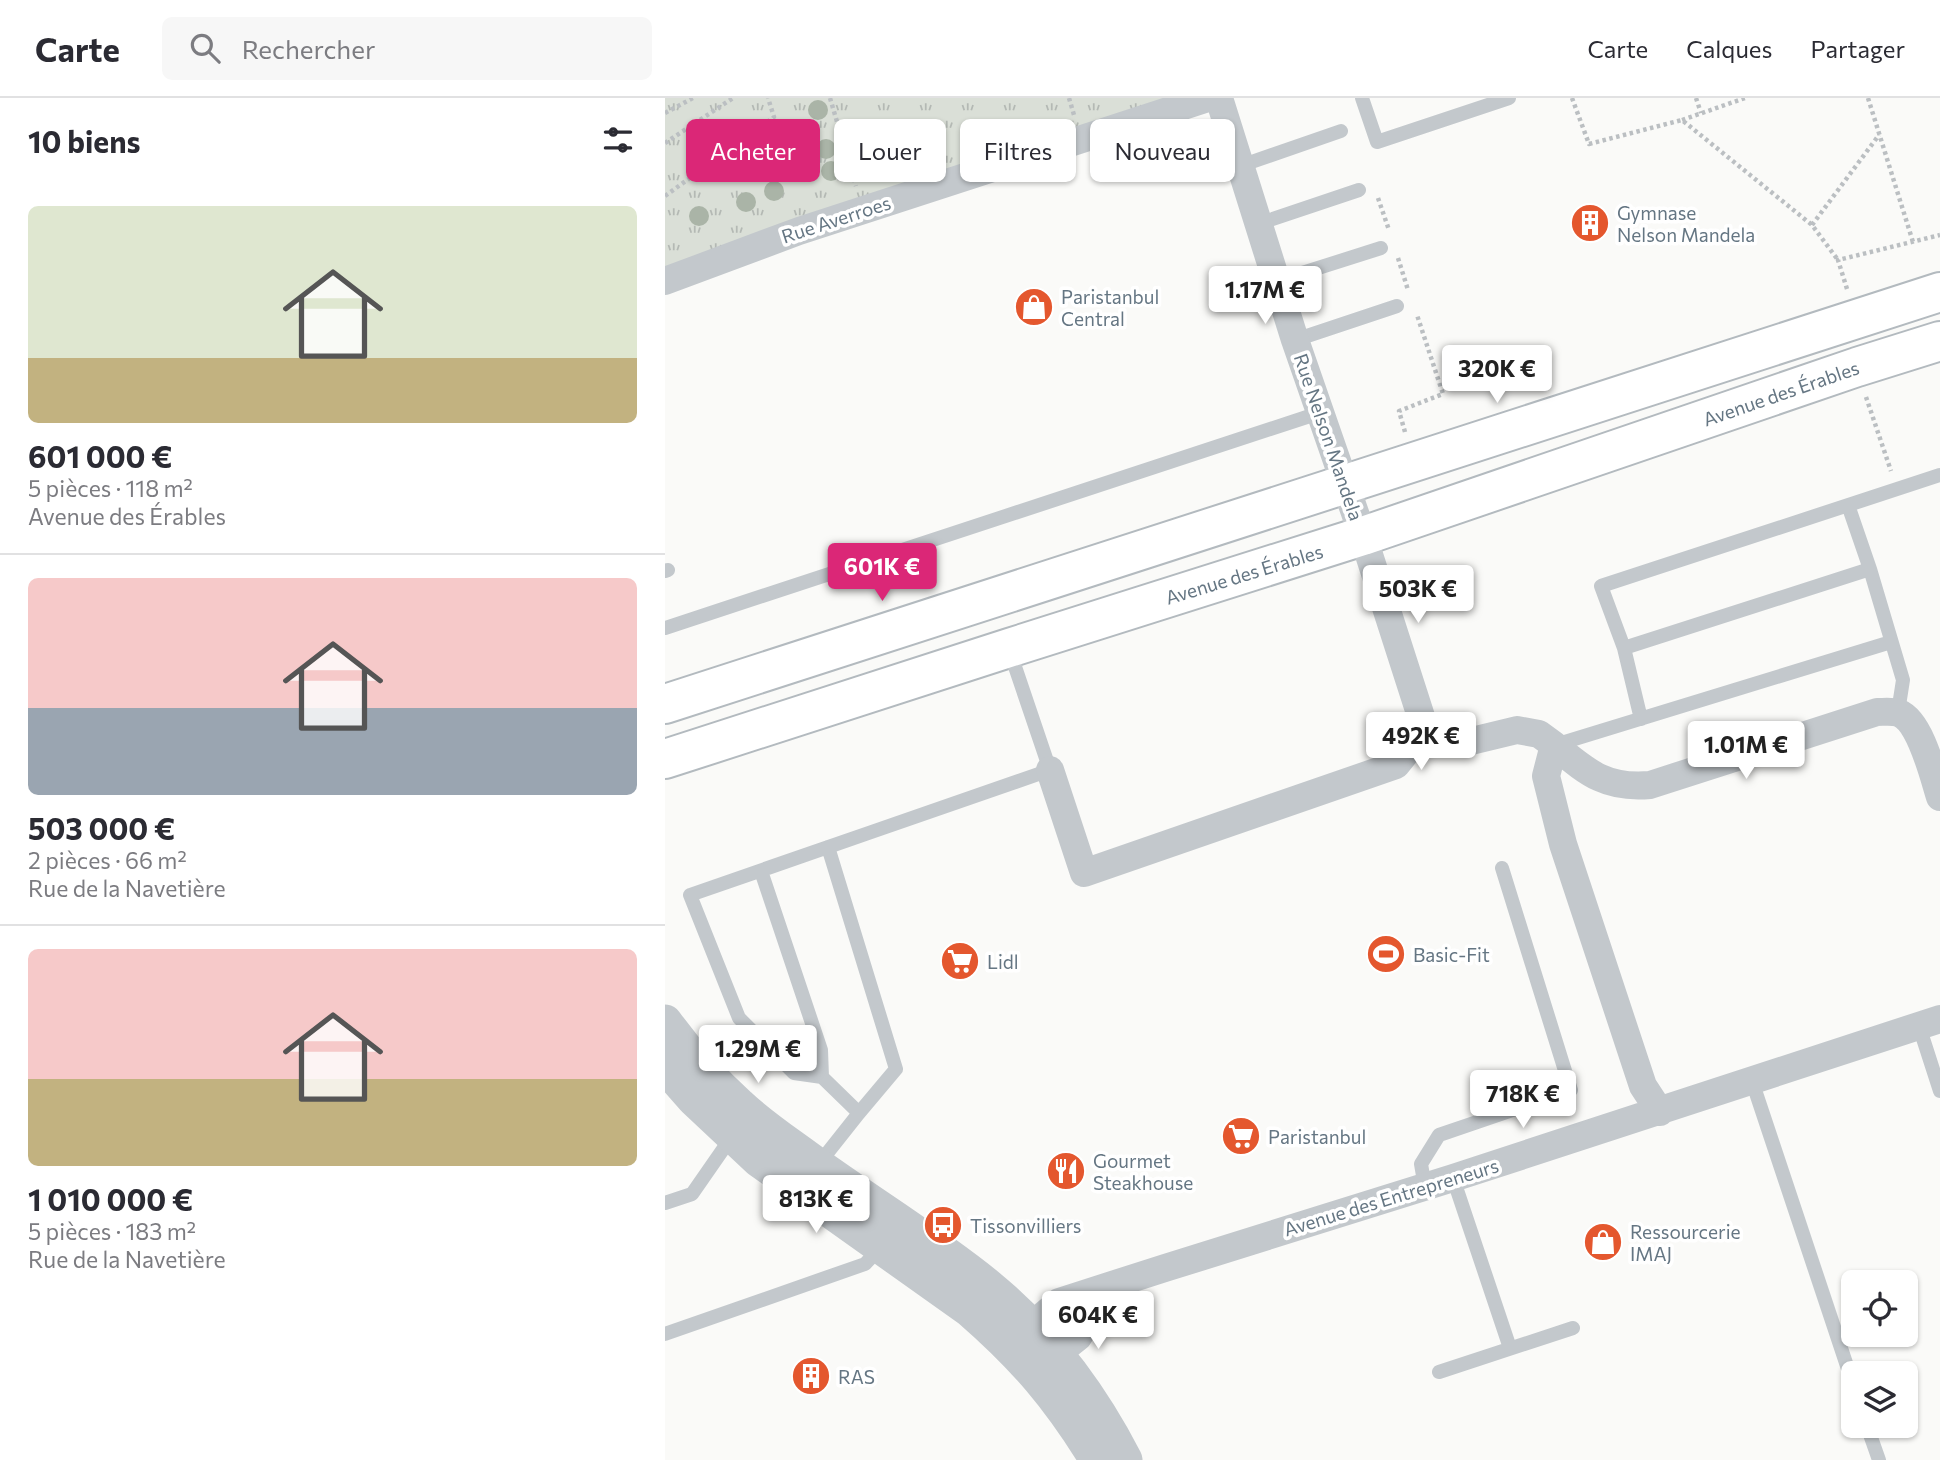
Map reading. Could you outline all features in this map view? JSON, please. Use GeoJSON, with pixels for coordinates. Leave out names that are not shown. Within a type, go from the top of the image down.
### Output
{"type":"FeatureCollection","features":[{"type":"Feature","properties":{"kind":"main road"},"geometry":{"type":"LineString","coordinates":[[665,704],[1940,292]]}},
{"type":"Feature","properties":{"kind":"main road","name":"Avenue des Érables"},"geometry":{"type":"LineString","coordinates":[[665,760],[1363,536],[1940,341]]}},
{"type":"Feature","properties":{"kind":"street","name":"Rue Averroes"},"geometry":{"type":"LineString","coordinates":[[665,281],[799,231],[1208,98]]}},
{"type":"Feature","properties":{"kind":"street","name":"Rue Nelson Mandela"},"geometry":{"type":"LineString","coordinates":[[1219,98],[1295,340],[1363,536],[1425,729]]}},
{"type":"Feature","properties":{"kind":"street"},"geometry":{"type":"LineString","coordinates":[[665,723],[710,690]]}},
{"type":"Feature","properties":{"kind":"street"},"geometry":{"type":"LineString","coordinates":[[1051,770],[1084,873],[1396,765],[1425,729],[1439,739],[1459,744],[1517,730],[1539,734],[1582,768],[1603,780],[1628,787],[1650,785],[1877,712],[1898,712],[1913,724],[1919,736],[1940,797]]}},
{"type":"Feature","properties":{"kind":"street"},"geometry":{"type":"LineString","coordinates":[[1554,745],[1546,776],[1563,844],[1643,1086],[1660,1112]]}},
{"type":"Feature","properties":{"kind":"street"},"geometry":{"type":"LineString","coordinates":[[665,1022],[713,1080],[759,1160],[808,1177],[890,1235],[970,1310],[1020,1336],[1046,1363],[1090,1400],[1125,1460]]}},
{"type":"Feature","properties":{"kind":"street","name":"Avenue des Entrepreneurs"},"geometry":{"type":"LineString","coordinates":[[1020,1336],[1059,1302],[1089,1290],[1121,1283],[1425,1187],[1929,1023]]}},
{"type":"Feature","properties":{"kind":"street"},"geometry":{"type":"LineString","coordinates":[[665,1066],[694,1099],[741,1125]]}},
{"type":"Feature","properties":{"kind":"street","name":"Avenue des Entrepreneurs"},"geometry":{"type":"LineString","coordinates":[[1046,1363],[1078,1337],[1100,1302],[1121,1283]]}},
{"type":"Feature","properties":{"kind":"street"},"geometry":{"type":"LineString","coordinates":[[1046,1363],[1070,1415],[1097,1460]]}},
{"type":"Feature","properties":{"kind":"lane"},"geometry":{"type":"LineString","coordinates":[[1362,98],[1377,142],[1509,98]]}},
{"type":"Feature","properties":{"kind":"lane"},"geometry":{"type":"LineString","coordinates":[[1240,166],[1341,131]]}},
{"type":"Feature","properties":{"kind":"lane"},"geometry":{"type":"LineString","coordinates":[[1258,224],[1359,190]]}},
{"type":"Feature","properties":{"kind":"lane"},"geometry":{"type":"LineString","coordinates":[[1277,281],[1381,248]]}},
{"type":"Feature","properties":{"kind":"lane"},"geometry":{"type":"LineString","coordinates":[[1295,340],[1398,306]]}},
{"type":"Feature","properties":{"kind":"lane"},"geometry":{"type":"LineString","coordinates":[[665,628],[1319,413]]}},
{"type":"Feature","properties":{"kind":"lane"},"geometry":{"type":"LineString","coordinates":[[1641,719],[1624,648],[1601,586],[1940,475]]}},
{"type":"Feature","properties":{"kind":"lane"},"geometry":{"type":"LineString","coordinates":[[1848,505],[1903,680],[1898,712]]}},
{"type":"Feature","properties":{"kind":"lane"},"geometry":{"type":"LineString","coordinates":[[1624,648],[1870,569]]}},
{"type":"Feature","properties":{"kind":"lane"},"geometry":{"type":"LineString","coordinates":[[1554,745],[1891,642]]}},
{"type":"Feature","properties":{"kind":"lane"},"geometry":{"type":"LineString","coordinates":[[859,1113],[822,1077],[795,1073],[739,1018],[690,895],[1051,770],[1009,648]]}},
{"type":"Feature","properties":{"kind":"lane"},"geometry":{"type":"LineString","coordinates":[[808,1177],[896,1069],[828,847]]}},
{"type":"Feature","properties":{"kind":"lane"},"geometry":{"type":"LineString","coordinates":[[1425,1187],[1421,1164],[1439,1135],[1571,1090],[1502,868]]}},
{"type":"Feature","properties":{"kind":"lane"},"geometry":{"type":"LineString","coordinates":[[761,871],[821,1050],[822,1077]]}},
{"type":"Feature","properties":{"kind":"lane"},"geometry":{"type":"LineString","coordinates":[[1929,1023],[1940,1091]]}},
{"type":"Feature","properties":{"kind":"lane"},"geometry":{"type":"LineString","coordinates":[[1752,1082],[1845,1361]]}},
{"type":"Feature","properties":{"kind":"lane"},"geometry":{"type":"LineString","coordinates":[[665,1203],[692,1194],[741,1125]]}},
{"type":"Feature","properties":{"kind":"lane"},"geometry":{"type":"LineString","coordinates":[[1453,1178],[1510,1348]]}},
{"type":"Feature","properties":{"kind":"lane"},"geometry":{"type":"LineString","coordinates":[[665,1334],[865,1264],[890,1235]]}},
{"type":"Feature","properties":{"kind":"lane"},"geometry":{"type":"LineString","coordinates":[[1439,1372],[1573,1328]]}},
{"type":"Feature","properties":{"kind":"lane"},"geometry":{"type":"LineString","coordinates":[[1871,1438],[1879,1460]]}},
{"type":"Feature","properties":{"kind":"path"},"geometry":{"type":"LineString","coordinates":[[665,113],[693,98]]}},
{"type":"Feature","properties":{"kind":"path"},"geometry":{"type":"LineString","coordinates":[[665,143],[733,98]]}},
{"type":"Feature","properties":{"kind":"path"},"geometry":{"type":"LineString","coordinates":[[665,196],[774,117],[768,98]]}},
{"type":"Feature","properties":{"kind":"path"},"geometry":{"type":"LineString","coordinates":[[830,98],[863,210]]}},
{"type":"Feature","properties":{"kind":"path"},"geometry":{"type":"LineString","coordinates":[[1572,98],[1589,144],[1682,120],[1745,98]]}},
{"type":"Feature","properties":{"kind":"path"},"geometry":{"type":"LineString","coordinates":[[1696,98],[1701,114]]}},
{"type":"Feature","properties":{"kind":"path"},"geometry":{"type":"LineString","coordinates":[[1868,98],[1913,242]]}},
{"type":"Feature","properties":{"kind":"path"},"geometry":{"type":"LineString","coordinates":[[1682,120],[1812,225],[1838,260],[1850,297]]}},
{"type":"Feature","properties":{"kind":"path"},"geometry":{"type":"LineString","coordinates":[[1812,225],[1879,135]]}},
{"type":"Feature","properties":{"kind":"path"},"geometry":{"type":"LineString","coordinates":[[1838,260],[1940,235]]}},
{"type":"Feature","properties":{"kind":"path"},"geometry":{"type":"LineString","coordinates":[[1857,367],[1897,489]]}},
{"type":"Feature","properties":{"kind":"green space"},"geometry":{"type":"Polygon","coordinates":[[[665,98],[1179,98],[1115,119],[1090,119],[1090,127],[1076,132],[1076,119],[960,119],[960,170],[946,175],[946,119],[834,119],[834,182],[924,182],[665,267],[665,98]]]}},
{"type":"Feature","properties":{"kind":"place","name":"Gymnase Nelson Mandela"},"geometry":{"type":"Point","coordinates":[1590,223]}},
{"type":"Feature","properties":{"kind":"place","name":"Paristanbul Central"},"geometry":{"type":"Point","coordinates":[1034,307]}},
{"type":"Feature","properties":{"kind":"place","name":"Basic-Fit"},"geometry":{"type":"Point","coordinates":[1386,954]}},
{"type":"Feature","properties":{"kind":"place","name":"Lidl"},"geometry":{"type":"Point","coordinates":[960,961]}},
{"type":"Feature","properties":{"kind":"place","name":"Paristanbul"},"geometry":{"type":"Point","coordinates":[1241,1136]}},
{"type":"Feature","properties":{"kind":"place","name":"Gourmet Steakhouse"},"geometry":{"type":"Point","coordinates":[1066,1171]}},
{"type":"Feature","properties":{"kind":"place","name":"Tissonvilliers"},"geometry":{"type":"Point","coordinates":[943,1225]}},
{"type":"Feature","properties":{"kind":"place","name":"Ressourcerie IMAJ"},"geometry":{"type":"Point","coordinates":[1603,1242]}},
{"type":"Feature","properties":{"kind":"place","name":"RAS"},"geometry":{"type":"Point","coordinates":[811,1376]}}]}
